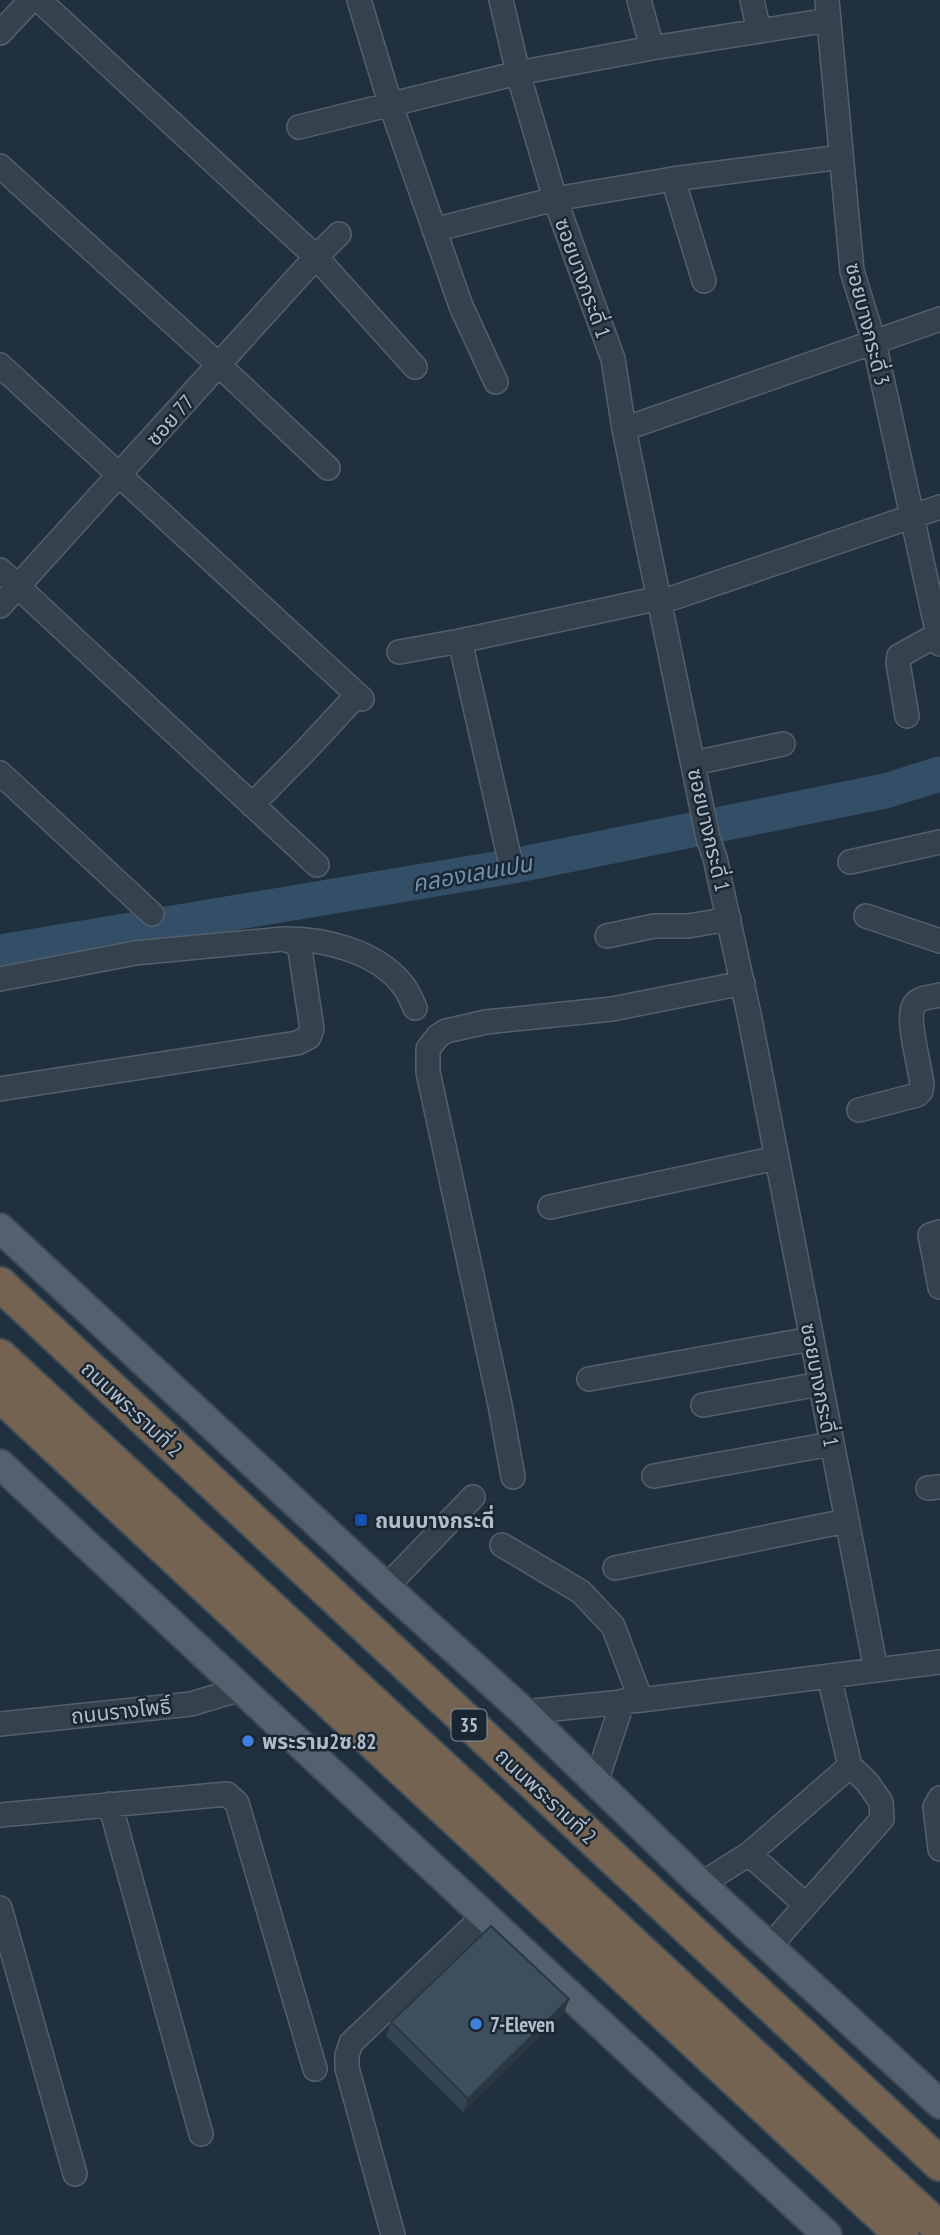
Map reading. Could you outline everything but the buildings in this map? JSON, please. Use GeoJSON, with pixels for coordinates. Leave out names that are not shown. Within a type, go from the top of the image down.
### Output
{"type":"FeatureCollection","features":[{"type":"Feature","properties":{"kind":"highway","name":"ถนนพระรามที่ 2"},"geometry":{"type":"LineString","coordinates":[[0,1284],[940,2164]]}},
{"type":"Feature","properties":{"kind":"highway"},"geometry":{"type":"LineString","coordinates":[[0,1307],[940,2175]]}},
{"type":"Feature","properties":{"kind":"highway"},"geometry":{"type":"LineString","coordinates":[[0,1356],[940,2229]]}},
{"type":"Feature","properties":{"kind":"highway"},"geometry":{"type":"LineString","coordinates":[[0,1395],[902,2235]]}},
{"type":"Feature","properties":{"kind":"main road","name":"ถนนพระรามที่ 2"},"geometry":{"type":"LineString","coordinates":[[0,1228],[524,1712],[701,1884],[939,2101]]}},
{"type":"Feature","properties":{"kind":"main road"},"geometry":{"type":"LineString","coordinates":[[0,1464],[827,2235]]}},
{"type":"Feature","properties":{"kind":"street"},"geometry":{"type":"LineString","coordinates":[[0,33],[31,0]]}},
{"type":"Feature","properties":{"kind":"street"},"geometry":{"type":"LineString","coordinates":[[39,0],[316,257],[415,367]]}},
{"type":"Feature","properties":{"kind":"street"},"geometry":{"type":"LineString","coordinates":[[359,0],[390,103],[461,306],[496,382]]}},
{"type":"Feature","properties":{"kind":"street","name":"ซอยบางกระดี่ 1"},"geometry":{"type":"LineString","coordinates":[[501,0],[518,73],[555,199],[612,359],[705,825],[743,983],[876,1670]]}},
{"type":"Feature","properties":{"kind":"street"},"geometry":{"type":"LineString","coordinates":[[639,0],[652,48]]}},
{"type":"Feature","properties":{"kind":"street"},"geometry":{"type":"LineString","coordinates":[[752,0],[759,31]]}},
{"type":"Feature","properties":{"kind":"street"},"geometry":{"type":"LineString","coordinates":[[299,127],[518,73],[759,31],[828,10]]}},
{"type":"Feature","properties":{"kind":"street","name":"ซอยบางกระดี่ 3"},"geometry":{"type":"LineString","coordinates":[[828,10],[852,271],[874,342],[938,639]]}},
{"type":"Feature","properties":{"kind":"street"},"geometry":{"type":"LineString","coordinates":[[434,230],[555,199],[673,179],[841,157]]}},
{"type":"Feature","properties":{"kind":"street"},"geometry":{"type":"LineString","coordinates":[[0,166],[328,468]]}},
{"type":"Feature","properties":{"kind":"street"},"geometry":{"type":"LineString","coordinates":[[673,179],[704,281]]}},
{"type":"Feature","properties":{"kind":"street","name":"ซอย 77"},"geometry":{"type":"LineString","coordinates":[[0,606],[339,234]]}},
{"type":"Feature","properties":{"kind":"street"},"geometry":{"type":"LineString","coordinates":[[624,429],[940,318]]}},
{"type":"Feature","properties":{"kind":"street"},"geometry":{"type":"LineString","coordinates":[[0,365],[360,697],[252,804]]}},
{"type":"Feature","properties":{"kind":"street"},"geometry":{"type":"LineString","coordinates":[[399,652],[661,600],[940,507]]}},
{"type":"Feature","properties":{"kind":"street"},"geometry":{"type":"LineString","coordinates":[[0,570],[317,865]]}},
{"type":"Feature","properties":{"kind":"street"},"geometry":{"type":"LineString","coordinates":[[906,716],[899,656],[938,639]]}},
{"type":"Feature","properties":{"kind":"street"},"geometry":{"type":"LineString","coordinates":[[460,641],[509,856]]}},
{"type":"Feature","properties":{"kind":"street"},"geometry":{"type":"LineString","coordinates":[[694,763],[783,744]]}},
{"type":"Feature","properties":{"kind":"street"},"geometry":{"type":"LineString","coordinates":[[0,773],[152,914]]}},
{"type":"Feature","properties":{"kind":"street"},"geometry":{"type":"LineString","coordinates":[[850,862],[940,842]]}},
{"type":"Feature","properties":{"kind":"street"},"geometry":{"type":"LineString","coordinates":[[866,916],[940,941]]}},
{"type":"Feature","properties":{"kind":"street"},"geometry":{"type":"LineString","coordinates":[[607,936],[654,926],[688,926],[729,919]]}},
{"type":"Feature","properties":{"kind":"street"},"geometry":{"type":"LineString","coordinates":[[0,1089],[297,1043],[309,1037],[312,1029],[300,950],[295,943],[283,939]]}},
{"type":"Feature","properties":{"kind":"street"},"geometry":{"type":"LineString","coordinates":[[0,979],[135,953],[283,939],[322,941],[374,961],[400,981],[415,1008]]}},
{"type":"Feature","properties":{"kind":"street"},"geometry":{"type":"LineString","coordinates":[[513,1477],[428,1072],[428,1049],[431,1042],[446,1031],[486,1022],[612,1009],[743,983]]}},
{"type":"Feature","properties":{"kind":"street"},"geometry":{"type":"LineString","coordinates":[[859,1110],[917,1096],[921,1091],[911,1019],[913,1006],[919,1000],[940,995]]}},
{"type":"Feature","properties":{"kind":"street"},"geometry":{"type":"LineString","coordinates":[[550,1207],[777,1158]]}},
{"type":"Feature","properties":{"kind":"street"},"geometry":{"type":"LineString","coordinates":[[932,1227],[940,1287]]}},
{"type":"Feature","properties":{"kind":"street"},"geometry":{"type":"LineString","coordinates":[[589,1379],[811,1339]]}},
{"type":"Feature","properties":{"kind":"street"},"geometry":{"type":"LineString","coordinates":[[703,1405],[820,1384]]}},
{"type":"Feature","properties":{"kind":"street"},"geometry":{"type":"LineString","coordinates":[[654,1476],[831,1444]]}},
{"type":"Feature","properties":{"kind":"street"},"geometry":{"type":"LineString","coordinates":[[386,1587],[473,1497]]}},
{"type":"Feature","properties":{"kind":"street"},"geometry":{"type":"LineString","coordinates":[[615,1568],[846,1521]]}},
{"type":"Feature","properties":{"kind":"street"},"geometry":{"type":"LineString","coordinates":[[502,1545],[581,1591],[613,1626],[632,1701],[596,1782]]}},
{"type":"Feature","properties":{"kind":"street"},"geometry":{"type":"LineString","coordinates":[[524,1712],[940,1662]]}},
{"type":"Feature","properties":{"kind":"street"},"geometry":{"type":"LineString","coordinates":[[769,1947],[882,1819],[881,1801],[867,1782],[850,1766],[829,1676]]}},
{"type":"Feature","properties":{"kind":"street","name":"ถนนรางโพธิ์"},"geometry":{"type":"LineString","coordinates":[[0,1724],[191,1704],[241,1689]]}},
{"type":"Feature","properties":{"kind":"street"},"geometry":{"type":"LineString","coordinates":[[701,1884],[749,1854],[850,1766]]}},
{"type":"Feature","properties":{"kind":"street"},"geometry":{"type":"LineString","coordinates":[[0,1815],[227,1794],[237,1802],[315,2069]]}},
{"type":"Feature","properties":{"kind":"street"},"geometry":{"type":"LineString","coordinates":[[940,1798],[935,1807],[940,1849]]}},
{"type":"Feature","properties":{"kind":"street"},"geometry":{"type":"LineString","coordinates":[[110,1804],[201,2134]]}},
{"type":"Feature","properties":{"kind":"street"},"geometry":{"type":"LineString","coordinates":[[749,1854],[806,1905]]}},
{"type":"Feature","properties":{"kind":"street"},"geometry":{"type":"LineString","coordinates":[[0,1908],[75,2175]]}},
{"type":"Feature","properties":{"kind":"street"},"geometry":{"type":"LineString","coordinates":[[393,2235],[347,2068],[347,2055],[351,2043],[485,1915]]}},
{"type":"Feature","properties":{"kind":"waterway","name":"คลองเลนเปน"},"geometry":{"type":"LineString","coordinates":[[0,952],[513,866],[885,791],[940,774]]}},
{"type":"Feature","properties":{"kind":"place","name":"ถนนบางกระดี่"},"geometry":{"type":"Point","coordinates":[361,1520]}},
{"type":"Feature","properties":{"kind":"place","name":"พระราม2ซ.82"},"geometry":{"type":"Point","coordinates":[248,1741]}},
{"type":"Feature","properties":{"kind":"place","name":"7-Eleven"},"geometry":{"type":"Point","coordinates":[476,2024]}}]}
